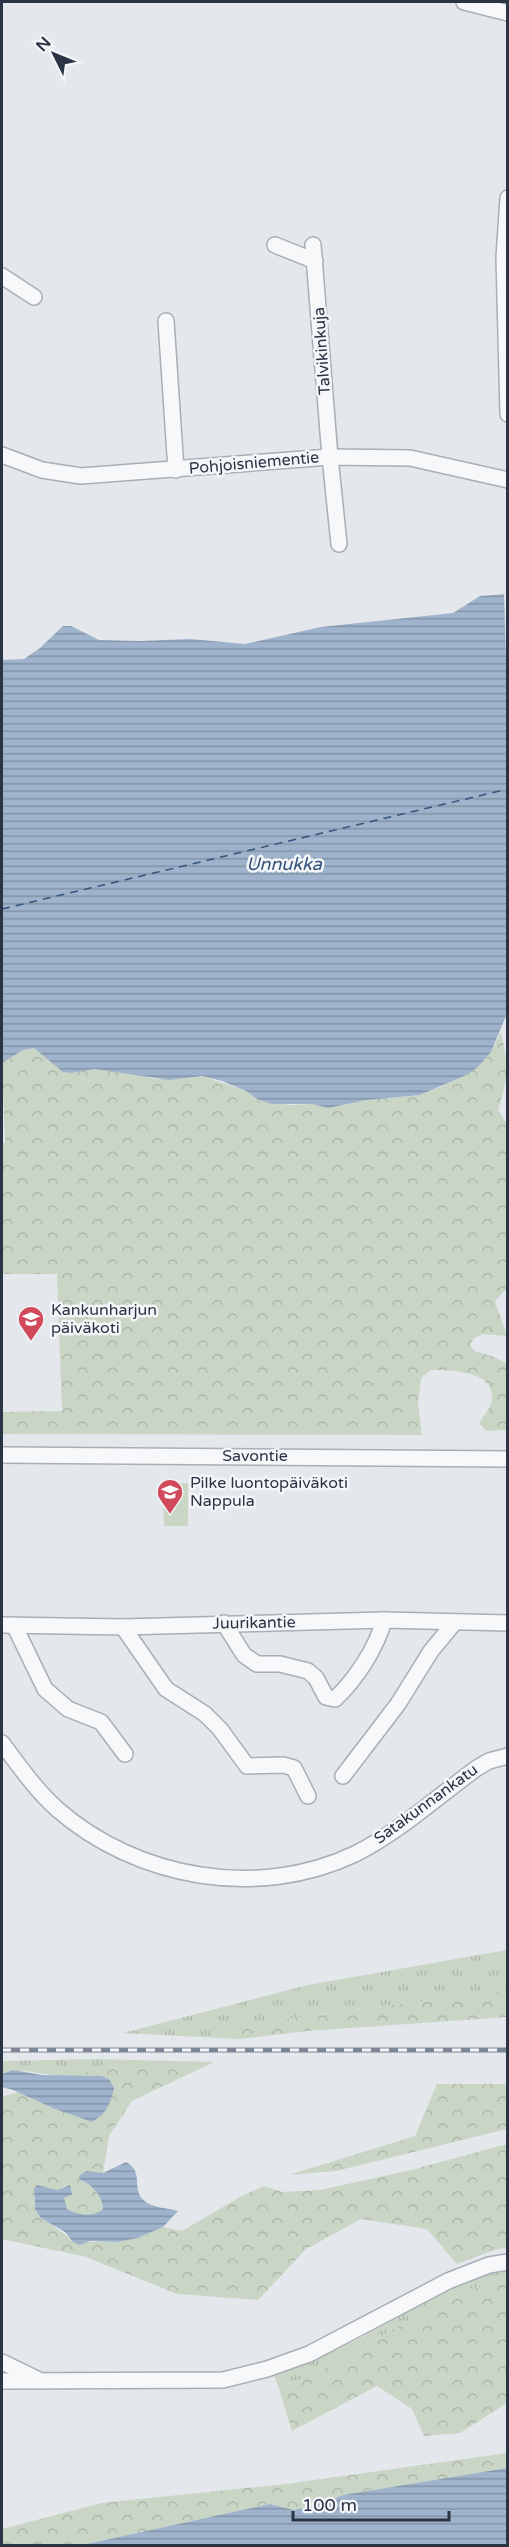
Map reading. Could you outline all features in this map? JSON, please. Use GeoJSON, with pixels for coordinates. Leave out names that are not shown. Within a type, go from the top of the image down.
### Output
{"type":"FeatureCollection","features":[{"type":"Feature","properties":{"kind":"street"},"geometry":{"type":"LineString","coordinates":[[464,2],[507,13]]}},
{"type":"Feature","properties":{"kind":"street"},"geometry":{"type":"LineString","coordinates":[[507,198],[504,302],[507,414]]}},
{"type":"Feature","properties":{"kind":"street"},"geometry":{"type":"LineString","coordinates":[[275,245],[315,261]]}},
{"type":"Feature","properties":{"kind":"street","name":"Talvikinkuja"},"geometry":{"type":"LineString","coordinates":[[313,245],[339,544]]}},
{"type":"Feature","properties":{"kind":"street"},"geometry":{"type":"LineString","coordinates":[[2,276],[34,297]]}},
{"type":"Feature","properties":{"kind":"street"},"geometry":{"type":"LineString","coordinates":[[166,321],[176,470]]}},
{"type":"Feature","properties":{"kind":"street","name":"Pohjoisniementie"},"geometry":{"type":"LineString","coordinates":[[2,455],[42,470],[81,476],[330,456],[410,458],[507,480]]}},
{"type":"Feature","properties":{"kind":"street","name":"Savontie"},"geometry":{"type":"LineString","coordinates":[[2,1455],[507,1459]]}},
{"type":"Feature","properties":{"kind":"street"},"geometry":{"type":"LineString","coordinates":[[224,1623],[244,1655],[257,1664],[280,1664],[308,1671],[316,1678],[326,1697],[335,1699],[358,1670],[374,1644],[384,1620]]}},
{"type":"Feature","properties":{"kind":"street","name":"Juurikantie"},"geometry":{"type":"LineString","coordinates":[[8,1625],[123,1627],[384,1620],[507,1623]]}},
{"type":"Feature","properties":{"kind":"street"},"geometry":{"type":"LineString","coordinates":[[343,1776],[398,1704],[432,1651],[455,1622]]}},
{"type":"Feature","properties":{"kind":"street"},"geometry":{"type":"LineString","coordinates":[[8,1625],[45,1689],[68,1709],[101,1722],[125,1754]]}},
{"type":"Feature","properties":{"kind":"street"},"geometry":{"type":"LineString","coordinates":[[123,1627],[166,1689],[205,1714],[220,1729],[247,1766],[283,1765],[294,1768],[308,1796]]}},
{"type":"Feature","properties":{"kind":"street","name":"Satakunnankatu"},"geometry":{"type":"LineString","coordinates":[[2,1743],[41,1794],[58,1810],[104,1843],[153,1865],[175,1872],[242,1878],[280,1875],[322,1867],[356,1853],[389,1834],[477,1768],[489,1761],[507,1756]]}},
{"type":"Feature","properties":{"kind":"street"},"geometry":{"type":"LineString","coordinates":[[2,2381],[223,2380],[267,2369],[309,2354],[448,2281],[489,2265],[507,2262]]}},
{"type":"Feature","properties":{"kind":"street"},"geometry":{"type":"LineString","coordinates":[[2,2362],[41,2381]]}},
{"type":"Feature","properties":{"kind":"green space"},"geometry":{"type":"Polygon","coordinates":[[[501,1032],[507,1071],[498,1110],[507,1124],[508,1287],[495,1301],[507,1336],[483,1334],[474,1338],[470,1345],[474,1351],[495,1357],[507,1364],[507,1430],[486,1431],[479,1423],[492,1402],[491,1389],[486,1382],[469,1374],[431,1370],[421,1378],[418,1404],[422,1435],[2,1434],[2,1412],[62,1411],[57,1274],[2,1274],[2,1143],[5,1143],[2,1063],[23,1050],[34,1048],[72,1073],[95,1069],[136,1074],[154,1079],[202,1076],[246,1091],[257,1099],[289,1105],[312,1104],[328,1108],[367,1100],[420,1095],[440,1087],[477,1068],[491,1052],[501,1032]]]}},
{"type":"Feature","properties":{"kind":"green space"},"geometry":{"type":"Polygon","coordinates":[[[188,1483],[188,1526],[164,1526],[163,1484],[188,1483]]]}},
{"type":"Feature","properties":{"kind":"green space"},"geometry":{"type":"Polygon","coordinates":[[[507,1950],[507,1990],[263,2022],[222,2038],[123,2033],[308,1985],[507,1950]]]}},
{"type":"Feature","properties":{"kind":"green space"},"geometry":{"type":"Polygon","coordinates":[[[507,1990],[507,2017],[307,2031],[239,2039],[222,2038],[263,2022],[507,1990]]]}},
{"type":"Feature","properties":{"kind":"green space"},"geometry":{"type":"Polygon","coordinates":[[[132,2060],[72,2076],[25,2071],[2,2074],[2,2061],[132,2060]]]}},
{"type":"Feature","properties":{"kind":"green space"},"geometry":{"type":"Polygon","coordinates":[[[132,2060],[214,2062],[132,2101],[109,2136],[103,2173],[86,2171],[80,2180],[89,2185],[101,2200],[103,2210],[99,2213],[82,2215],[67,2209],[64,2197],[67,2185],[57,2190],[37,2185],[34,2204],[38,2212],[73,2242],[117,2242],[138,2238],[163,2227],[182,2231],[240,2197],[264,2186],[283,2192],[320,2190],[411,2170],[507,2144],[507,2248],[497,2249],[457,2264],[427,2229],[361,2219],[306,2249],[258,2300],[177,2294],[86,2257],[2,2239],[2,2097],[18,2092],[55,2109],[92,2122],[101,2076],[72,2076],[132,2060]]]}},
{"type":"Feature","properties":{"kind":"green space"},"geometry":{"type":"Polygon","coordinates":[[[437,2084],[507,2084],[507,2129],[336,2171],[289,2175],[415,2136],[437,2084]]]}},
{"type":"Feature","properties":{"kind":"green space"},"geometry":{"type":"Polygon","coordinates":[[[507,2270],[507,2281],[474,2288],[392,2330],[331,2365],[279,2389],[274,2375],[359,2339],[462,2284],[507,2270]]]}},
{"type":"Feature","properties":{"kind":"green space"},"geometry":{"type":"Polygon","coordinates":[[[507,2281],[507,2403],[460,2433],[424,2436],[412,2409],[377,2386],[292,2431],[279,2389],[331,2365],[392,2330],[474,2288],[507,2281]]]}},
{"type":"Feature","properties":{"kind":"green space"},"geometry":{"type":"Polygon","coordinates":[[[507,2453],[507,2468],[343,2495],[317,2506],[293,2510],[270,2504],[82,2545],[2,2546],[2,2529],[102,2503],[286,2484],[507,2453]]]}},
{"type":"Feature","properties":{"kind":"water","name":"Unnukka"},"geometry":{"type":"Polygon","coordinates":[[[507,594],[508,1011],[491,1052],[477,1068],[420,1095],[367,1100],[328,1108],[312,1104],[272,1104],[222,1081],[202,1076],[169,1080],[95,1069],[72,1073],[63,1072],[34,1048],[23,1050],[2,1063],[2,660],[24,659],[40,648],[63,626],[71,626],[99,640],[190,639],[245,644],[321,627],[453,613],[480,596],[507,594]]]}},
{"type":"Feature","properties":{"kind":"water"},"geometry":{"type":"Polygon","coordinates":[[[13,2070],[42,2075],[101,2076],[109,2079],[114,2088],[107,2108],[92,2122],[2,2087],[2,2074],[13,2070]]]}},
{"type":"Feature","properties":{"kind":"water"},"geometry":{"type":"Polygon","coordinates":[[[126,2162],[135,2171],[139,2192],[146,2202],[157,2207],[178,2211],[163,2227],[138,2238],[117,2242],[90,2241],[80,2245],[73,2242],[65,2232],[41,2218],[35,2209],[34,2189],[37,2185],[57,2190],[70,2185],[72,2194],[64,2198],[67,2209],[85,2215],[99,2212],[103,2209],[103,2204],[99,2196],[89,2185],[80,2180],[79,2176],[86,2171],[103,2173],[126,2162]]]}},
{"type":"Feature","properties":{"kind":"water"},"geometry":{"type":"Polygon","coordinates":[[[507,2468],[507,2545],[82,2545],[270,2504],[294,2510],[317,2506],[343,2495],[507,2468]]]}},
{"type":"Feature","properties":{"kind":"pier"},"geometry":{"type":"Polygon","coordinates":[[[508,591],[508,693],[507,693],[504,592],[508,591]]]}},
{"type":"Feature","properties":{"kind":"ferry route"},"geometry":{"type":"LineString","coordinates":[[2,909],[508,789]]}},
{"type":"Feature","properties":{"kind":"railway"},"geometry":{"type":"LineString","coordinates":[[2,2050],[508,2050]]}},
{"type":"Feature","properties":{"kind":"place","name":"Kankunharjun päiväkoti"},"geometry":{"type":"Point","coordinates":[31,1342]}},
{"type":"Feature","properties":{"kind":"place","name":"Pilke luontopäiväkoti Nappula"},"geometry":{"type":"Point","coordinates":[170,1515]}}]}
